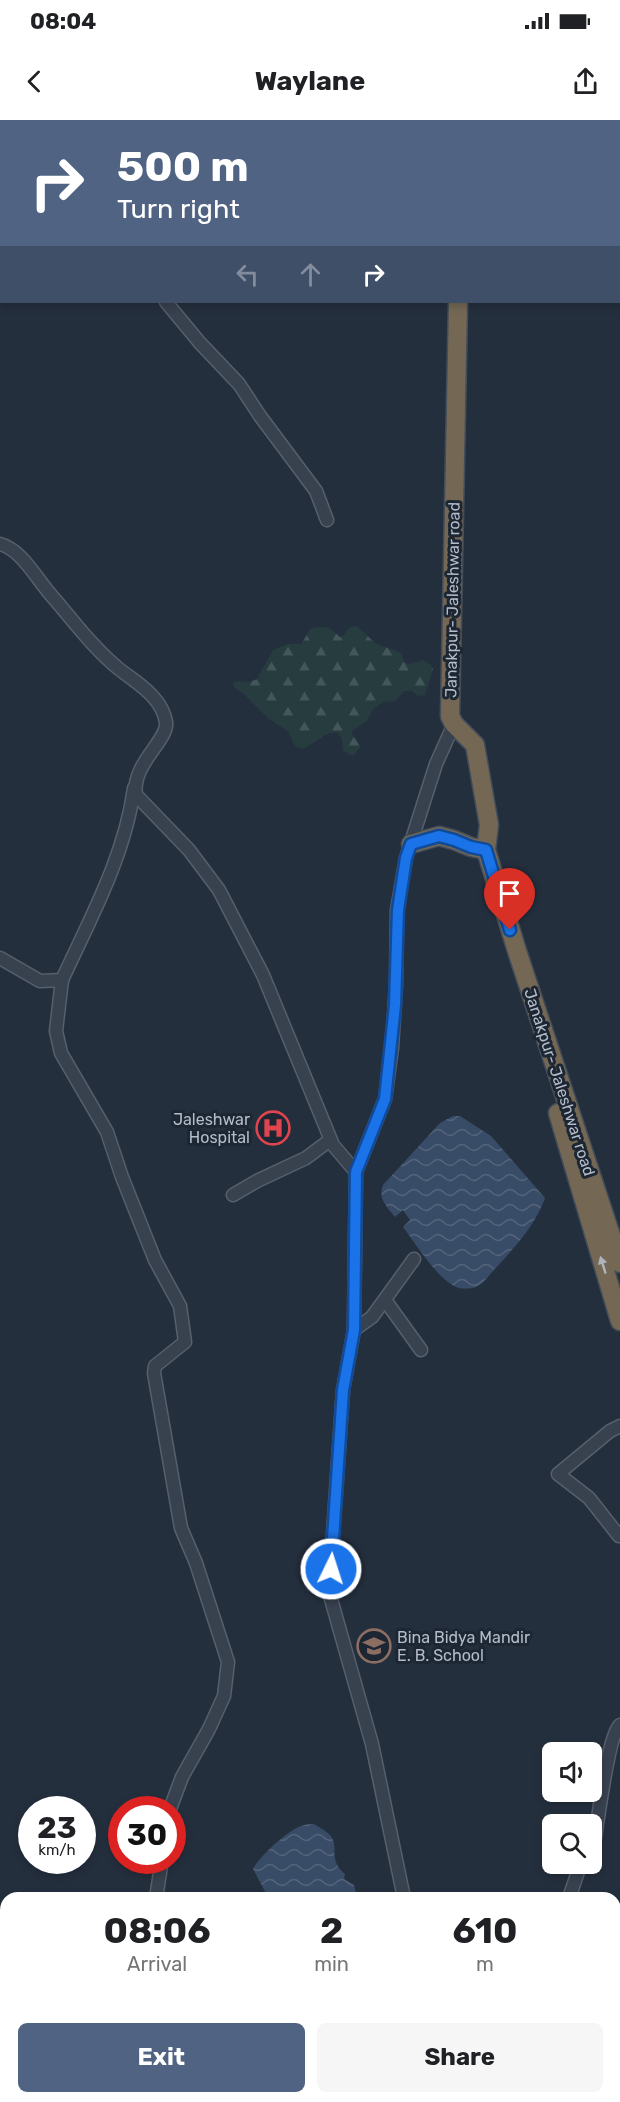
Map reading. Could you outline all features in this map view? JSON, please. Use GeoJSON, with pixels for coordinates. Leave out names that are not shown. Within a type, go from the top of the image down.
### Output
{"type":"FeatureCollection","features":[{"type":"Feature","properties":{"kind":"highway","name":"Janakpur- Jaleshwar road"},"geometry":{"type":"LineString","coordinates":[[458,303],[450,716],[454,724],[475,745],[489,825],[486,850],[620,1263]]}},
{"type":"Feature","properties":{"kind":"highway","name":"Janakpur- Jaleshwar road"},"geometry":{"type":"LineString","coordinates":[[454,519],[458,307]]}},
{"type":"Feature","properties":{"kind":"highway"},"geometry":{"type":"LineString","coordinates":[[411,844],[439,836],[486,850]]}},
{"type":"Feature","properties":{"kind":"highway"},"geometry":{"type":"LineString","coordinates":[[517,951],[514,974],[620,1321]]}},
{"type":"Feature","properties":{"kind":"street"},"geometry":{"type":"LineString","coordinates":[[167,303],[200,343],[239,384],[316,491],[327,520]]}},
{"type":"Feature","properties":{"kind":"street"},"geometry":{"type":"LineString","coordinates":[[0,544],[8,546],[23,560],[106,656],[148,692],[161,708],[166,723],[165,731],[144,762],[134,786],[131,809],[106,884],[62,980],[56,1031],[61,1053],[106,1132],[155,1260],[180,1306],[185,1342],[155,1366],[154,1373],[181,1528],[196,1563],[228,1662],[224,1696],[209,1729],[182,1777],[175,1796]]}},
{"type":"Feature","properties":{"kind":"street"},"geometry":{"type":"LineString","coordinates":[[403,1892],[372,1744],[329,1592],[343,1390],[354,1330],[356,1172],[385,1099],[395,1005],[398,910],[406,858],[436,764],[454,724]]}},
{"type":"Feature","properties":{"kind":"street"},"geometry":{"type":"LineString","coordinates":[[134,786],[136,795],[189,850],[219,890],[263,975],[330,1140],[356,1172]]}},
{"type":"Feature","properties":{"kind":"street"},"geometry":{"type":"LineString","coordinates":[[0,958],[40,981],[62,980]]}},
{"type":"Feature","properties":{"kind":"street"},"geometry":{"type":"LineString","coordinates":[[232,1195],[306,1158],[330,1140]]}},
{"type":"Feature","properties":{"kind":"street"},"geometry":{"type":"LineString","coordinates":[[354,1330],[372,1317],[414,1259]]}},
{"type":"Feature","properties":{"kind":"street"},"geometry":{"type":"LineString","coordinates":[[385,1300],[421,1350]]}},
{"type":"Feature","properties":{"kind":"street"},"geometry":{"type":"LineString","coordinates":[[619,1536],[589,1498],[558,1474],[610,1431],[620,1426]]}},
{"type":"Feature","properties":{"kind":"street"},"geometry":{"type":"LineString","coordinates":[[599,1814],[609,1753],[616,1728],[620,1725]]}},
{"type":"Feature","properties":{"kind":"street"},"geometry":{"type":"LineString","coordinates":[[157,1892],[160,1874]]}},
{"type":"Feature","properties":{"kind":"street"},"geometry":{"type":"LineString","coordinates":[[571,1892],[577,1874]]}},
{"type":"Feature","properties":{"kind":"green space"},"geometry":{"type":"Polygon","coordinates":[[[357,626],[375,643],[401,653],[405,663],[410,664],[423,660],[433,669],[425,695],[418,696],[412,691],[404,691],[395,701],[383,702],[373,709],[367,721],[353,730],[351,733],[361,747],[353,756],[343,751],[342,739],[337,732],[327,734],[302,749],[295,746],[288,731],[269,719],[234,687],[233,683],[237,681],[249,682],[257,679],[273,650],[288,644],[301,644],[311,628],[328,627],[340,637],[349,628],[357,626]]]}},
{"type":"Feature","properties":{"kind":"water"},"geometry":{"type":"Polygon","coordinates":[[[453,1116],[460,1116],[491,1136],[545,1198],[536,1218],[516,1245],[482,1283],[469,1289],[451,1284],[436,1271],[403,1227],[410,1220],[403,1210],[395,1217],[384,1202],[382,1194],[383,1185],[440,1123],[453,1116]]]}},
{"type":"Feature","properties":{"kind":"water"},"geometry":{"type":"Polygon","coordinates":[[[314,1824],[333,1840],[336,1863],[345,1874],[344,1879],[354,1885],[356,1892],[265,1892],[253,1869],[276,1843],[298,1827],[314,1824]]]}},
{"type":"Feature","properties":{"kind":"place","name":"Jaleshwar Hospital"},"geometry":{"type":"Point","coordinates":[273,1128]}},
{"type":"Feature","properties":{"kind":"place","name":"Bina Bidya Mandir E. B. School"},"geometry":{"type":"Point","coordinates":[374,1646]}},
{"type":"Feature","properties":{"kind":"route"},"geometry":{"type":"LineString","coordinates":[[331,1569],[343,1390],[354,1330],[356,1172],[385,1099],[392,1048],[400,888],[411,844],[439,836],[486,850],[510,930]]}}]}
